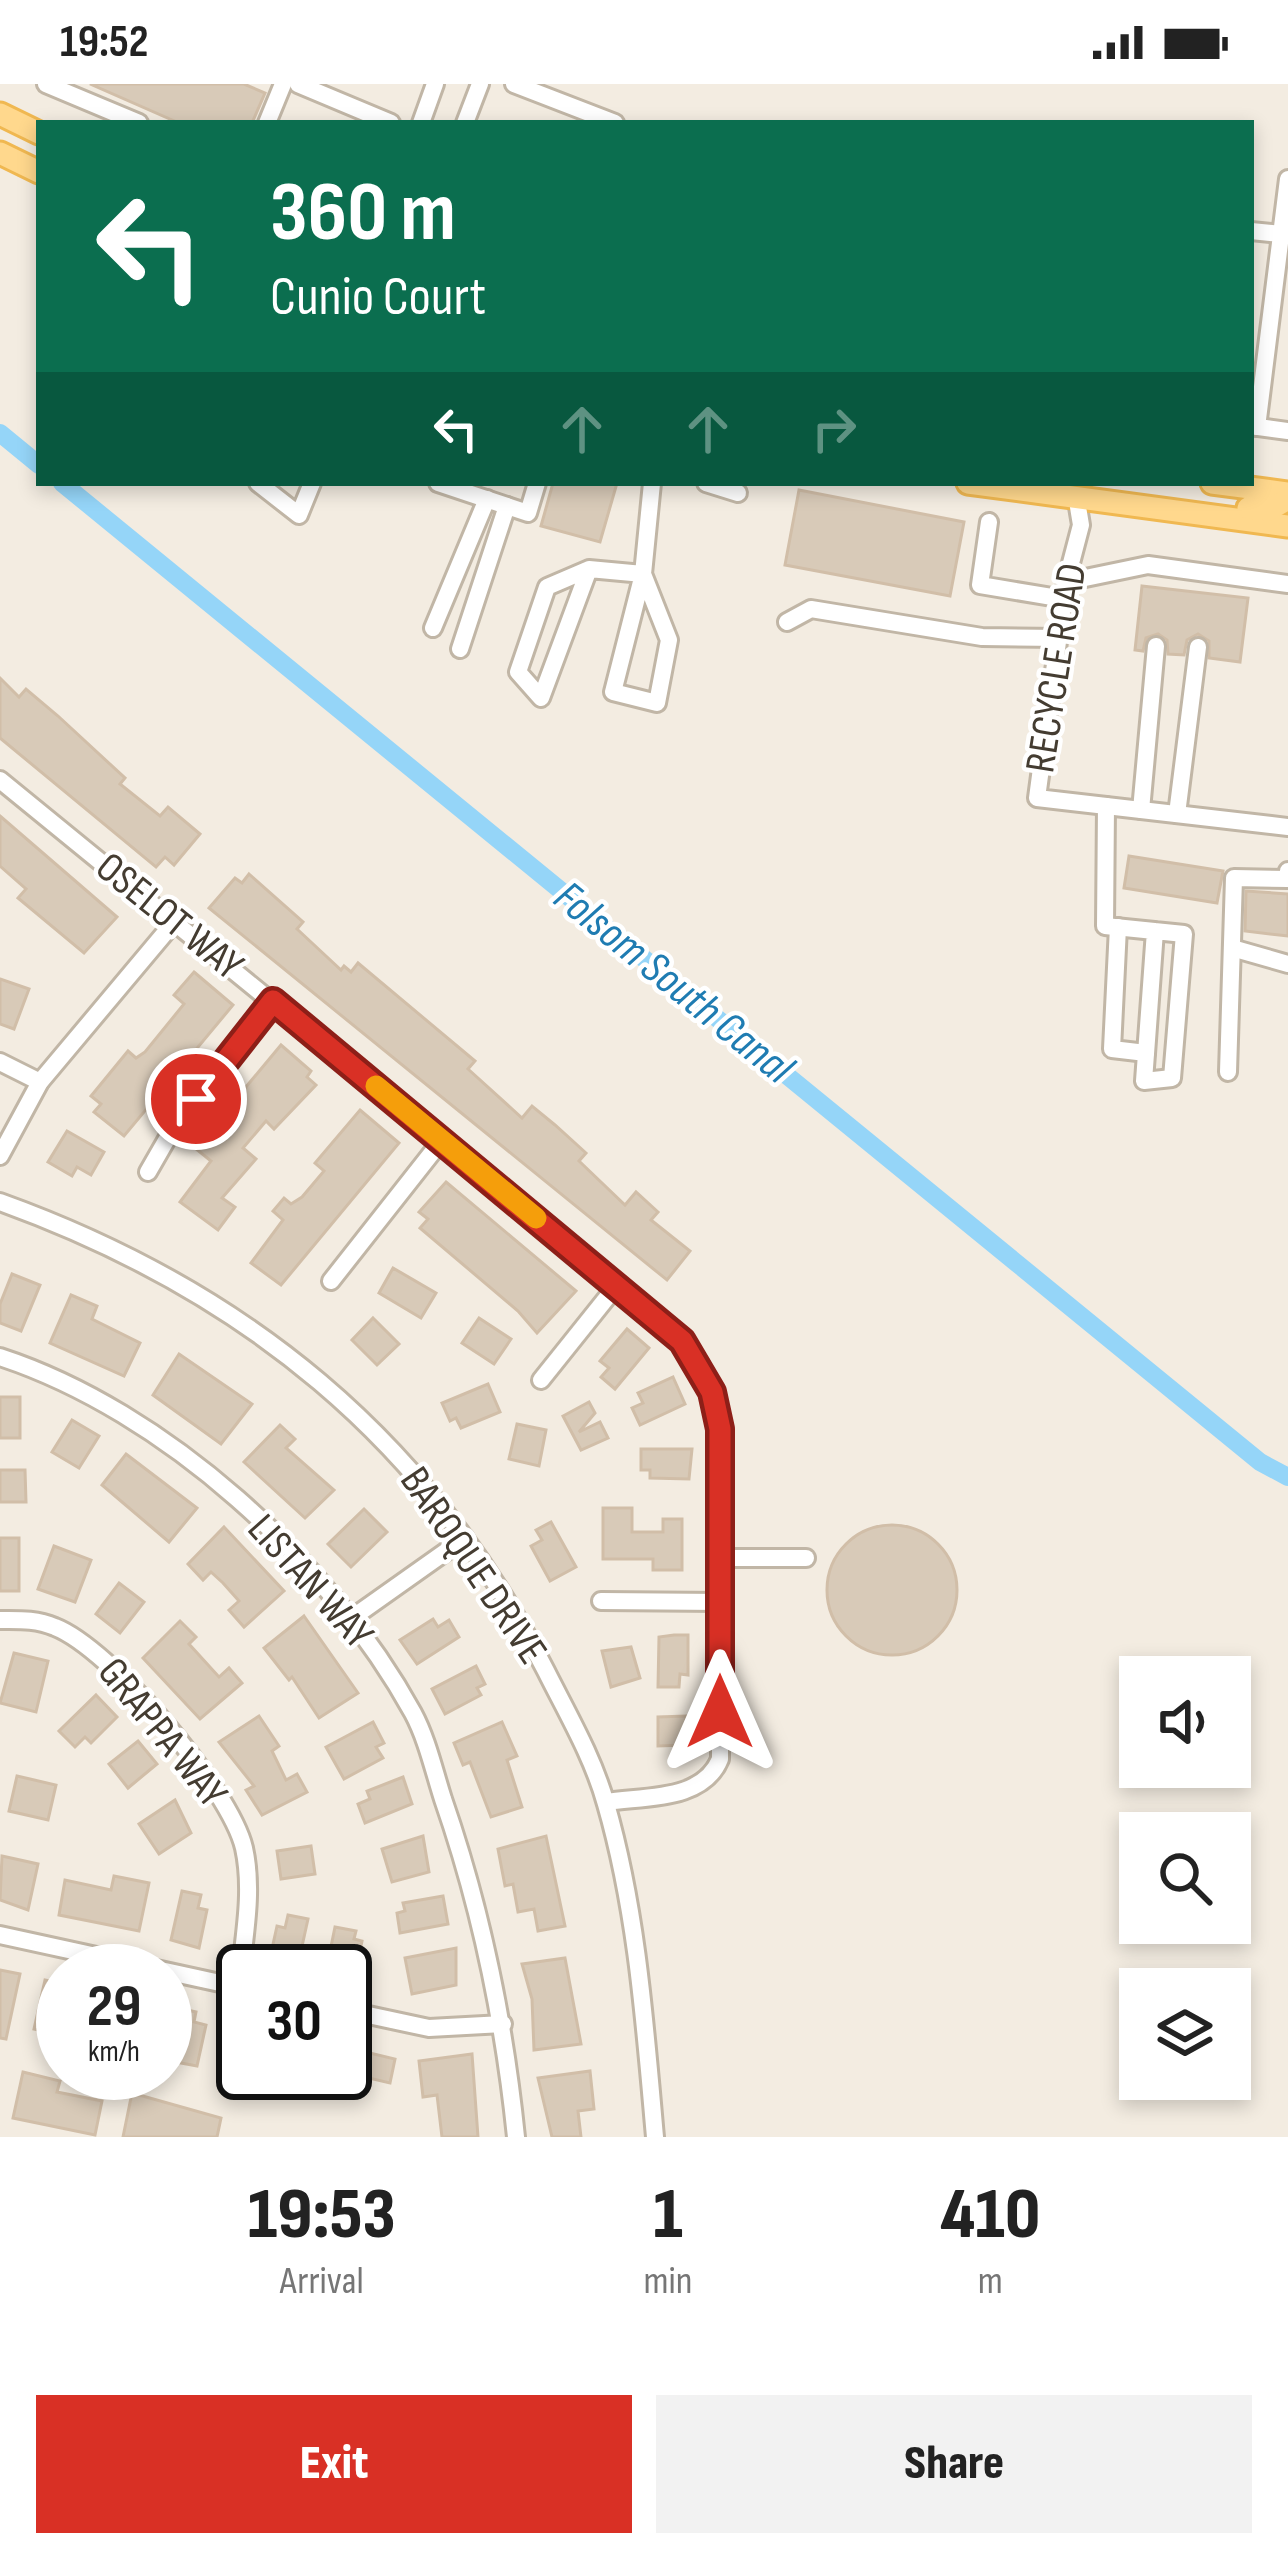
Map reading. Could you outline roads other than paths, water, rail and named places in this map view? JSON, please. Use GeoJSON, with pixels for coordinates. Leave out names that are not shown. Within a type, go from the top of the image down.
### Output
{"type":"FeatureCollection","features":[{"type":"Feature","properties":{"kind":"main road"},"geometry":{"type":"LineString","coordinates":[[0,114],[36,132]]}},
{"type":"Feature","properties":{"kind":"main road"},"geometry":{"type":"LineString","coordinates":[[0,153],[36,171]]}},
{"type":"Feature","properties":{"kind":"main road"},"geometry":{"type":"LineString","coordinates":[[986,486],[1288,526]]}},
{"type":"Feature","properties":{"kind":"main road"},"geometry":{"type":"LineString","coordinates":[[1230,486],[1288,496]]}},
{"type":"Feature","properties":{"kind":"main road"},"geometry":{"type":"LineString","coordinates":[[1077,501],[1102,490],[1269,510],[1288,496]]}},
{"type":"Feature","properties":{"kind":"street"},"geometry":{"type":"LineString","coordinates":[[46,84],[132,120]]}},
{"type":"Feature","properties":{"kind":"street"},"geometry":{"type":"LineString","coordinates":[[268,120],[284,84]]}},
{"type":"Feature","properties":{"kind":"street"},"geometry":{"type":"LineString","coordinates":[[298,84],[384,120]]}},
{"type":"Feature","properties":{"kind":"street"},"geometry":{"type":"LineString","coordinates":[[422,120],[435,84]]}},
{"type":"Feature","properties":{"kind":"street"},"geometry":{"type":"LineString","coordinates":[[466,120],[480,84]]}},
{"type":"Feature","properties":{"kind":"street"},"geometry":{"type":"LineString","coordinates":[[514,84],[607,120]]}},
{"type":"Feature","properties":{"kind":"street"},"geometry":{"type":"LineString","coordinates":[[1288,179],[1254,426],[1288,431]]}},
{"type":"Feature","properties":{"kind":"street"},"geometry":{"type":"LineString","coordinates":[[1254,231],[1281,234]]}},
{"type":"Feature","properties":{"kind":"street"},"geometry":{"type":"LineString","coordinates":[[1267,350],[1288,352]]}},
{"type":"Feature","properties":{"kind":"street"},"geometry":{"type":"LineString","coordinates":[[262,486],[298,515],[311,486]]}},
{"type":"Feature","properties":{"kind":"street"},"geometry":{"type":"LineString","coordinates":[[447,486],[528,513],[536,486]]}},
{"type":"Feature","properties":{"kind":"street"},"geometry":{"type":"LineString","coordinates":[[643,574],[669,640],[657,703],[613,692],[643,574],[652,486]]}},
{"type":"Feature","properties":{"kind":"street"},"geometry":{"type":"LineString","coordinates":[[716,486],[738,493]]}},
{"type":"Feature","properties":{"kind":"street"},"geometry":{"type":"LineString","coordinates":[[434,628],[487,500]]}},
{"type":"Feature","properties":{"kind":"street","name":"RECYCLE ROAD"},"geometry":{"type":"LineString","coordinates":[[1077,501],[1081,525],[1065,591],[1037,798],[1288,827]]}},
{"type":"Feature","properties":{"kind":"street"},"geometry":{"type":"LineString","coordinates":[[460,649],[507,506]]}},
{"type":"Feature","properties":{"kind":"street"},"geometry":{"type":"LineString","coordinates":[[989,522],[980,585],[1065,591],[1148,566],[1288,584]]}},
{"type":"Feature","properties":{"kind":"street"},"geometry":{"type":"LineString","coordinates":[[589,569],[542,698],[518,672],[547,587],[589,569],[643,574]]}},
{"type":"Feature","properties":{"kind":"street"},"geometry":{"type":"LineString","coordinates":[[787,622],[812,609],[982,637],[1059,638]]}},
{"type":"Feature","properties":{"kind":"street"},"geometry":{"type":"LineString","coordinates":[[1141,810],[1156,646]]}},
{"type":"Feature","properties":{"kind":"street"},"geometry":{"type":"LineString","coordinates":[[1178,814],[1198,647]]}},
{"type":"Feature","properties":{"kind":"street","name":"OSELOT WAY"},"geometry":{"type":"LineString","coordinates":[[0,780],[682,1341],[712,1392],[720,1429],[720,1759],[712,1778],[696,1788],[606,1802]]}},
{"type":"Feature","properties":{"kind":"street"},"geometry":{"type":"LineString","coordinates":[[1106,806],[1105,926],[1118,927],[1184,934],[1172,1078],[1144,1082],[1155,931]]}},
{"type":"Feature","properties":{"kind":"street"},"geometry":{"type":"LineString","coordinates":[[1228,1072],[1234,878],[1288,876]]}},
{"type":"Feature","properties":{"kind":"street"},"geometry":{"type":"LineString","coordinates":[[0,1156],[40,1082],[175,922]]}},
{"type":"Feature","properties":{"kind":"street"},"geometry":{"type":"LineString","coordinates":[[1118,927],[1112,1049],[1146,1053]]}},
{"type":"Feature","properties":{"kind":"street"},"geometry":{"type":"LineString","coordinates":[[1232,948],[1288,964]]}},
{"type":"Feature","properties":{"kind":"street"},"geometry":{"type":"LineString","coordinates":[[148,1172],[171,1132],[273,1001]]}},
{"type":"Feature","properties":{"kind":"street"},"geometry":{"type":"LineString","coordinates":[[0,1062],[40,1082]]}},
{"type":"Feature","properties":{"kind":"street"},"geometry":{"type":"LineString","coordinates":[[331,1281],[442,1140]]}},
{"type":"Feature","properties":{"kind":"street","name":"BAROQUE DRIVE"},"geometry":{"type":"LineString","coordinates":[[0,1202],[198,1290],[271,1342],[350,1407],[410,1467],[465,1538],[536,1653],[606,1802],[631,1918],[655,2137]]}},
{"type":"Feature","properties":{"kind":"street"},"geometry":{"type":"LineString","coordinates":[[541,1380],[617,1285]]}},
{"type":"Feature","properties":{"kind":"street","name":"LISTAN WAY"},"geometry":{"type":"LineString","coordinates":[[0,1357],[61,1377],[169,1444],[227,1490],[352,1618],[415,1716],[480,1906],[503,2024],[516,2137]]}},
{"type":"Feature","properties":{"kind":"street"},"geometry":{"type":"LineString","coordinates":[[352,1618],[465,1538]]}},
{"type":"Feature","properties":{"kind":"street"},"geometry":{"type":"LineString","coordinates":[[720,1558],[806,1558]]}},
{"type":"Feature","properties":{"kind":"street"},"geometry":{"type":"LineString","coordinates":[[601,1601],[720,1602]]}},
{"type":"Feature","properties":{"kind":"street","name":"GRAPPA WAY"},"geometry":{"type":"LineString","coordinates":[[0,1620],[32,1620],[58,1628],[100,1652],[147,1703],[222,1800],[244,1845],[248,1887],[244,1944]]}},
{"type":"Feature","properties":{"kind":"street"},"geometry":{"type":"LineString","coordinates":[[0,1935],[216,1982]]}},
{"type":"Feature","properties":{"kind":"street"},"geometry":{"type":"LineString","coordinates":[[372,2016],[429,2028],[503,2024]]}},
{"type":"Feature","properties":{"kind":"waterway","name":"Folsom South Canal"},"geometry":{"type":"LineString","coordinates":[[0,433],[36,463]]}},
{"type":"Feature","properties":{"kind":"waterway","name":"Folsom South Canal"},"geometry":{"type":"LineString","coordinates":[[66,486],[1260,1462],[1288,1477]]}}]}
